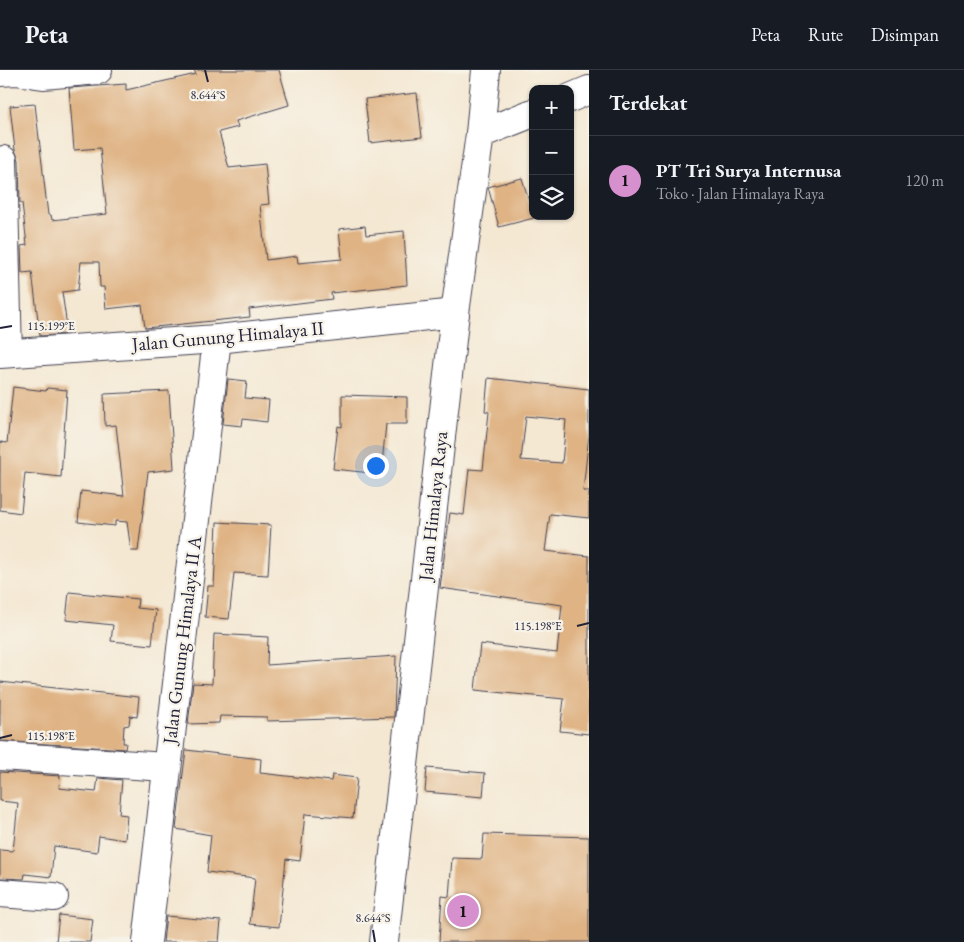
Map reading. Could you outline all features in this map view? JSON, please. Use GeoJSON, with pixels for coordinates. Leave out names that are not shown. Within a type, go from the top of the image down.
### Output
{"type":"FeatureCollection","features":[{"type":"Feature","properties":{"kind":"street"},"geometry":{"type":"LineString","coordinates":[[11,71],[44,75],[98,70]]}},
{"type":"Feature","properties":{"kind":"street","name":"Jalan Himalaya Raya"},"geometry":{"type":"LineString","coordinates":[[384,942],[455,313],[480,134],[486,70]]}},
{"type":"Feature","properties":{"kind":"street"},"geometry":{"type":"LineString","coordinates":[[574,96],[589,90]]}},
{"type":"Feature","properties":{"kind":"street"},"geometry":{"type":"LineString","coordinates":[[480,134],[529,115]]}},
{"type":"Feature","properties":{"kind":"street"},"geometry":{"type":"LineString","coordinates":[[4,160],[4,354]]}},
{"type":"Feature","properties":{"kind":"street","name":"Jalan Gunung Himalaya II"},"geometry":{"type":"LineString","coordinates":[[4,354],[217,339],[455,313]]}},
{"type":"Feature","properties":{"kind":"street","name":"Jalan Gunung Himalaya II A"},"geometry":{"type":"LineString","coordinates":[[147,942],[217,339]]}},
{"type":"Feature","properties":{"kind":"street"},"geometry":{"type":"LineString","coordinates":[[0,756],[166,767]]}},
{"type":"Feature","properties":{"kind":"street"},"geometry":{"type":"LineString","coordinates":[[0,893],[54,897]]}},
{"type":"Feature","properties":{"kind":"building"},"geometry":{"type":"Polygon","coordinates":[[[194,70],[279,70],[289,105],[236,121],[238,127],[219,132],[229,168],[265,164],[269,204],[260,205],[266,260],[297,256],[298,263],[342,259],[339,229],[365,226],[366,235],[404,231],[407,285],[331,293],[332,299],[249,309],[250,317],[145,328],[142,305],[106,309],[104,287],[100,287],[99,262],[81,262],[78,290],[62,292],[68,334],[40,336],[32,272],[22,273],[21,246],[27,245],[22,203],[20,203],[19,160],[15,150],[10,106],[35,104],[48,215],[51,215],[52,220],[107,214],[100,148],[74,150],[69,88],[126,84],[126,90],[196,74],[194,70]]]}},
{"type":"Feature","properties":{"kind":"building"},"geometry":{"type":"Polygon","coordinates":[[[417,93],[422,137],[370,143],[365,99],[417,93]]]}},
{"type":"Feature","properties":{"kind":"building"},"geometry":{"type":"Polygon","coordinates":[[[522,178],[529,201],[529,219],[499,227],[488,187],[522,178]]]}},
{"type":"Feature","properties":{"kind":"building"},"geometry":{"type":"Polygon","coordinates":[[[488,378],[589,389],[589,435],[583,491],[589,491],[589,518],[550,514],[545,551],[589,556],[589,734],[560,731],[564,699],[475,690],[480,644],[557,653],[562,605],[440,588],[450,513],[464,515],[469,469],[483,470],[489,412],[485,411],[488,378]],[[526,416],[521,460],[562,463],[566,420],[526,416]]]}},
{"type":"Feature","properties":{"kind":"building"},"geometry":{"type":"Polygon","coordinates":[[[228,379],[247,381],[245,398],[269,400],[267,422],[243,419],[242,426],[223,424],[228,379]]]}},
{"type":"Feature","properties":{"kind":"building"},"geometry":{"type":"Polygon","coordinates":[[[13,387],[46,391],[47,388],[67,390],[61,477],[25,473],[21,513],[0,510],[0,442],[7,443],[13,387]]]}},
{"type":"Feature","properties":{"kind":"building"},"geometry":{"type":"Polygon","coordinates":[[[169,391],[174,469],[148,472],[138,551],[131,551],[127,522],[115,521],[115,526],[78,522],[81,491],[124,496],[116,425],[105,426],[104,394],[169,391]]]}},
{"type":"Feature","properties":{"kind":"building"},"geometry":{"type":"Polygon","coordinates":[[[342,395],[407,397],[407,424],[386,424],[381,474],[333,469],[338,426],[342,427],[342,395]]]}},
{"type":"Feature","properties":{"kind":"building"},"geometry":{"type":"Polygon","coordinates":[[[217,522],[271,525],[268,575],[234,573],[229,619],[205,617],[208,586],[214,586],[217,522]]]}},
{"type":"Feature","properties":{"kind":"building"},"geometry":{"type":"Polygon","coordinates":[[[69,592],[138,599],[137,608],[156,610],[152,645],[111,641],[113,625],[66,620],[69,592]]]}},
{"type":"Feature","properties":{"kind":"building"},"geometry":{"type":"Polygon","coordinates":[[[214,634],[268,637],[267,665],[396,656],[394,717],[267,721],[267,717],[220,716],[219,723],[188,724],[193,683],[212,684],[214,634]]]}},
{"type":"Feature","properties":{"kind":"building"},"geometry":{"type":"Polygon","coordinates":[[[0,682],[139,697],[137,717],[130,716],[129,725],[124,726],[123,743],[126,743],[125,749],[0,741],[0,682]]]}},
{"type":"Feature","properties":{"kind":"building"},"geometry":{"type":"Polygon","coordinates":[[[186,750],[261,759],[260,773],[331,781],[332,775],[357,778],[353,818],[305,814],[300,861],[286,859],[279,927],[250,924],[255,878],[207,872],[211,835],[176,829],[186,750]]]}},
{"type":"Feature","properties":{"kind":"building"},"geometry":{"type":"Polygon","coordinates":[[[427,768],[485,773],[483,797],[425,792],[427,768]]]}},
{"type":"Feature","properties":{"kind":"building"},"geometry":{"type":"Polygon","coordinates":[[[0,772],[60,776],[59,788],[96,792],[98,778],[122,780],[119,814],[127,815],[125,840],[99,836],[97,852],[54,846],[51,877],[25,874],[24,879],[0,878],[0,850],[13,851],[18,803],[0,801],[0,772]]]}},
{"type":"Feature","properties":{"kind":"building"},"geometry":{"type":"Polygon","coordinates":[[[484,834],[589,837],[589,942],[439,942],[442,896],[449,897],[452,858],[482,859],[484,834]]]}},
{"type":"Feature","properties":{"kind":"building"},"geometry":{"type":"Polygon","coordinates":[[[59,915],[93,919],[90,942],[56,942],[59,915]]]}},
{"type":"Feature","properties":{"kind":"building"},"geometry":{"type":"Polygon","coordinates":[[[166,916],[221,921],[219,942],[163,942],[166,916]]]}},
{"type":"Feature","properties":{"kind":"place","name":"PT Tri Surya Internusa"},"geometry":{"type":"Point","coordinates":[463,911]}}]}
